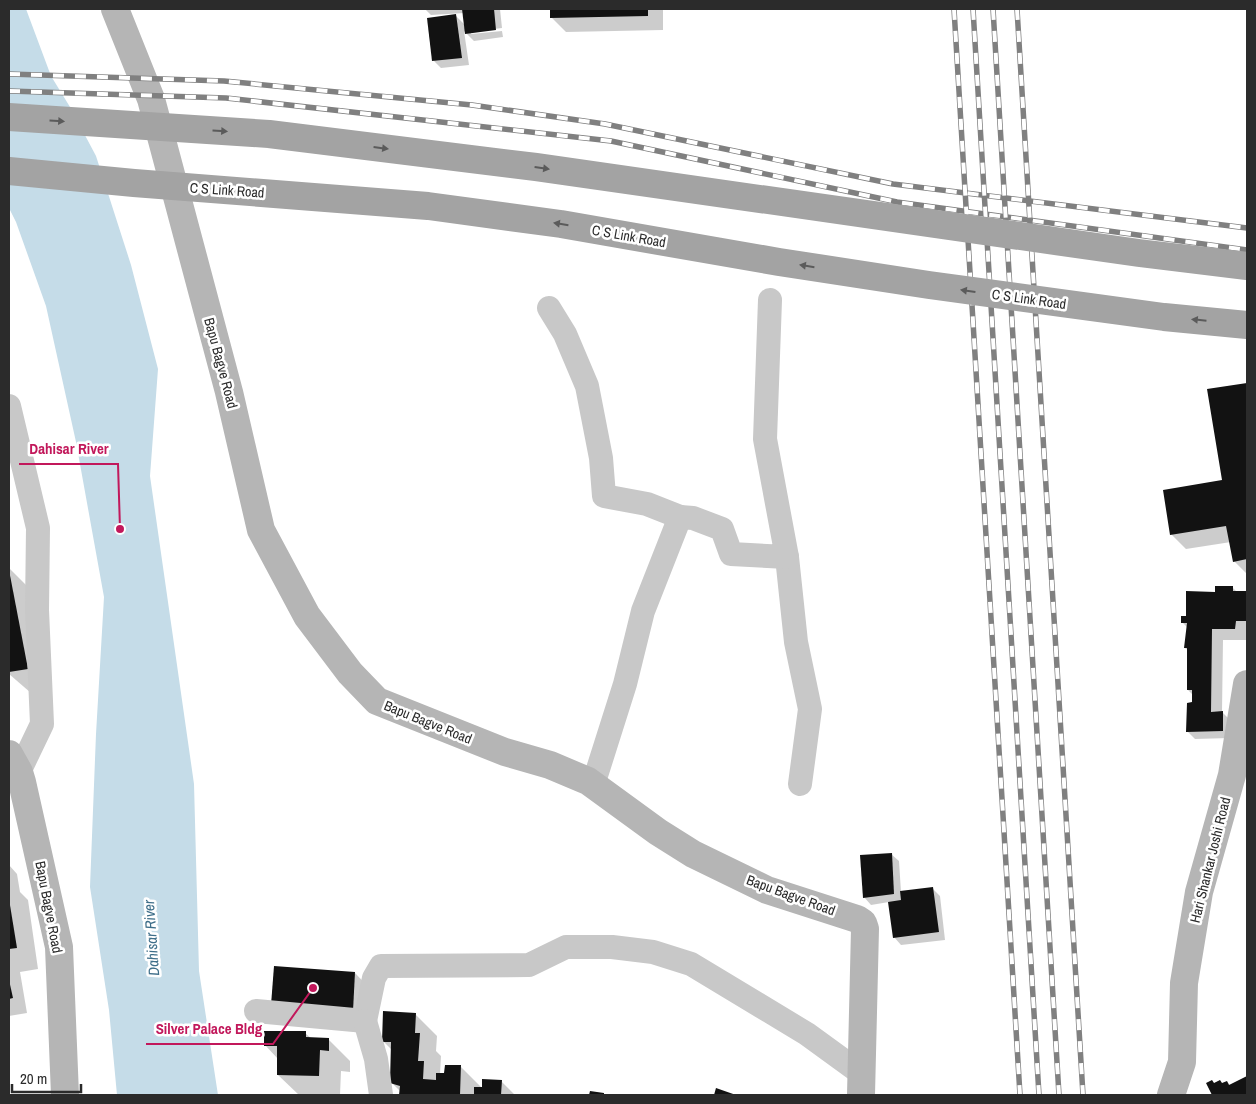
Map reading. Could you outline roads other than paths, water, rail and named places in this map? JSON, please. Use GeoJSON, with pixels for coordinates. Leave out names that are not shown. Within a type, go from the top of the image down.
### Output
{"type":"FeatureCollection","features":[{"type":"Feature","properties":{"kind":"main road"},"geometry":{"type":"LineString","coordinates":[[9,118],[279,135],[536,167],[1139,253],[1247,266]]}},
{"type":"Feature","properties":{"kind":"main road","name":"C S Link Road"},"geometry":{"type":"LineString","coordinates":[[9,171],[134,183],[428,206],[561,224],[779,262],[929,285],[1164,317],[1247,325]]}},
{"type":"Feature","properties":{"kind":"street","name":"Bapu Bagve Road"},"geometry":{"type":"LineString","coordinates":[[115,9],[151,99],[230,392],[261,530],[308,616],[350,673],[377,701],[505,752],[550,765],[593,785],[658,832],[693,854],[767,890],[857,919],[862,923],[865,929],[861,1085]]}},
{"type":"Feature","properties":{"kind":"street"},"geometry":{"type":"LineString","coordinates":[[770,300],[765,439],[787,557],[796,642],[810,710],[800,784]]}},
{"type":"Feature","properties":{"kind":"street"},"geometry":{"type":"LineString","coordinates":[[550,308],[565,334],[587,386],[601,458],[604,496],[647,504],[680,517],[692,518],[722,529],[731,554],[787,557]]}},
{"type":"Feature","properties":{"kind":"street"},"geometry":{"type":"LineString","coordinates":[[9,406],[38,528],[37,610],[42,724],[12,766]]}},
{"type":"Feature","properties":{"kind":"street"},"geometry":{"type":"LineString","coordinates":[[593,785],[625,684],[643,611],[680,517]]}},
{"type":"Feature","properties":{"kind":"street","name":"Hari Shankar Joshi Road"},"geometry":{"type":"LineString","coordinates":[[1171,1095],[1182,1062],[1184,983],[1199,892],[1232,775],[1247,684]]}},
{"type":"Feature","properties":{"kind":"street","name":"Bapu Bagve Road"},"geometry":{"type":"LineString","coordinates":[[12,766],[59,948],[65,1095]]}},
{"type":"Feature","properties":{"kind":"street"},"geometry":{"type":"LineString","coordinates":[[381,1095],[376,1059],[365,1021],[374,978],[381,966],[529,965],[566,947],[629,949],[653,952],[691,964],[807,1034],[861,1085]]}},
{"type":"Feature","properties":{"kind":"street"},"geometry":{"type":"LineString","coordinates":[[256,1012],[365,1021]]}},
{"type":"Feature","properties":{"kind":"water"},"geometry":{"type":"Polygon","coordinates":[[[9,9],[26,9],[51,76],[96,156],[131,265],[158,369],[150,476],[194,784],[199,971],[218,1095],[117,1095],[109,1010],[90,887],[104,597],[76,442],[46,306],[16,222],[9,208],[9,9]]]}},
{"type":"Feature","properties":{"kind":"railway"},"geometry":{"type":"LineString","coordinates":[[954,9],[1020,1095]]}},
{"type":"Feature","properties":{"kind":"railway"},"geometry":{"type":"LineString","coordinates":[[973,9],[1039,1095]]}},
{"type":"Feature","properties":{"kind":"railway"},"geometry":{"type":"LineString","coordinates":[[993,9],[1059,1095]]}},
{"type":"Feature","properties":{"kind":"railway"},"geometry":{"type":"LineString","coordinates":[[1017,9],[1083,1095]]}},
{"type":"Feature","properties":{"kind":"railway"},"geometry":{"type":"LineString","coordinates":[[9,74],[224,81],[472,105],[605,124],[893,184],[1247,228]]}},
{"type":"Feature","properties":{"kind":"railway"},"geometry":{"type":"LineString","coordinates":[[9,91],[226,98],[611,141],[897,202],[1247,250]]}},
{"type":"Feature","properties":{"kind":"place","name":"Dahisar River"},"geometry":{"type":"Point","coordinates":[120,529]}},
{"type":"Feature","properties":{"kind":"place","name":"Silver Palace Bldg"},"geometry":{"type":"Point","coordinates":[313,988]}}]}
